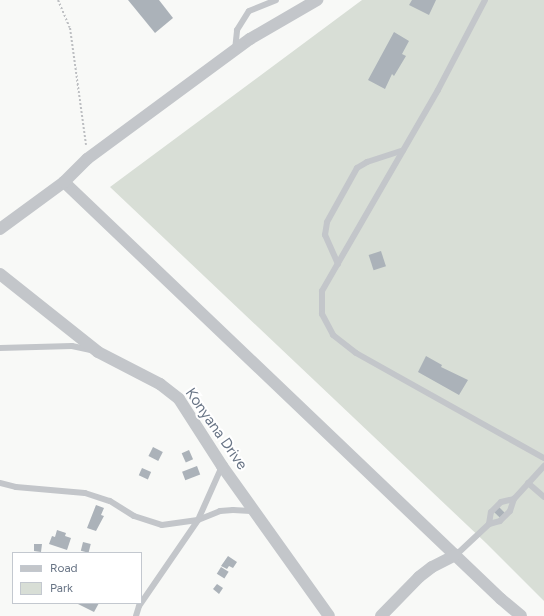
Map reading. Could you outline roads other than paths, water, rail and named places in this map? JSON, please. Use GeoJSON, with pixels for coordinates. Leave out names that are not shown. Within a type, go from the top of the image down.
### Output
{"type":"FeatureCollection","features":[{"type":"Feature","properties":{"kind":"street"},"geometry":{"type":"LineString","coordinates":[[0,229],[64,182],[87,159],[234,50],[317,0]]}},
{"type":"Feature","properties":{"kind":"street"},"geometry":{"type":"LineString","coordinates":[[64,182],[456,555],[501,600],[521,616]]}},
{"type":"Feature","properties":{"kind":"street","name":"Konyana Drive"},"geometry":{"type":"LineString","coordinates":[[0,274],[98,352],[160,384],[179,399],[222,466],[256,511],[329,616]]}},
{"type":"Feature","properties":{"kind":"street"},"geometry":{"type":"LineString","coordinates":[[381,616],[419,577],[432,567],[456,555]]}},
{"type":"Feature","properties":{"kind":"lane"},"geometry":{"type":"LineString","coordinates":[[234,50],[237,30],[249,11],[276,0]]}},
{"type":"Feature","properties":{"kind":"lane"},"geometry":{"type":"LineString","coordinates":[[485,0],[438,90],[322,291],[322,314],[333,335],[356,353],[544,458]]}},
{"type":"Feature","properties":{"kind":"lane"},"geometry":{"type":"LineString","coordinates":[[338,264],[325,235],[327,222],[357,168],[366,162],[403,150]]}},
{"type":"Feature","properties":{"kind":"lane"},"geometry":{"type":"LineString","coordinates":[[0,348],[72,346],[98,352]]}},
{"type":"Feature","properties":{"kind":"lane"},"geometry":{"type":"LineString","coordinates":[[142,602],[198,520],[222,466]]}},
{"type":"Feature","properties":{"kind":"lane"},"geometry":{"type":"LineString","coordinates":[[456,555],[488,524],[500,521],[510,511],[514,499],[544,466]]}},
{"type":"Feature","properties":{"kind":"lane"},"geometry":{"type":"LineString","coordinates":[[0,483],[16,487],[84,493],[110,501],[134,516],[162,525],[198,520],[220,511],[256,511]]}},
{"type":"Feature","properties":{"kind":"lane"},"geometry":{"type":"LineString","coordinates":[[528,483],[544,497]]}},
{"type":"Feature","properties":{"kind":"lane"},"geometry":{"type":"LineString","coordinates":[[488,524],[491,512],[501,502],[514,499]]}},
{"type":"Feature","properties":{"kind":"lane"},"geometry":{"type":"LineString","coordinates":[[136,616],[140,604]]}}]}
